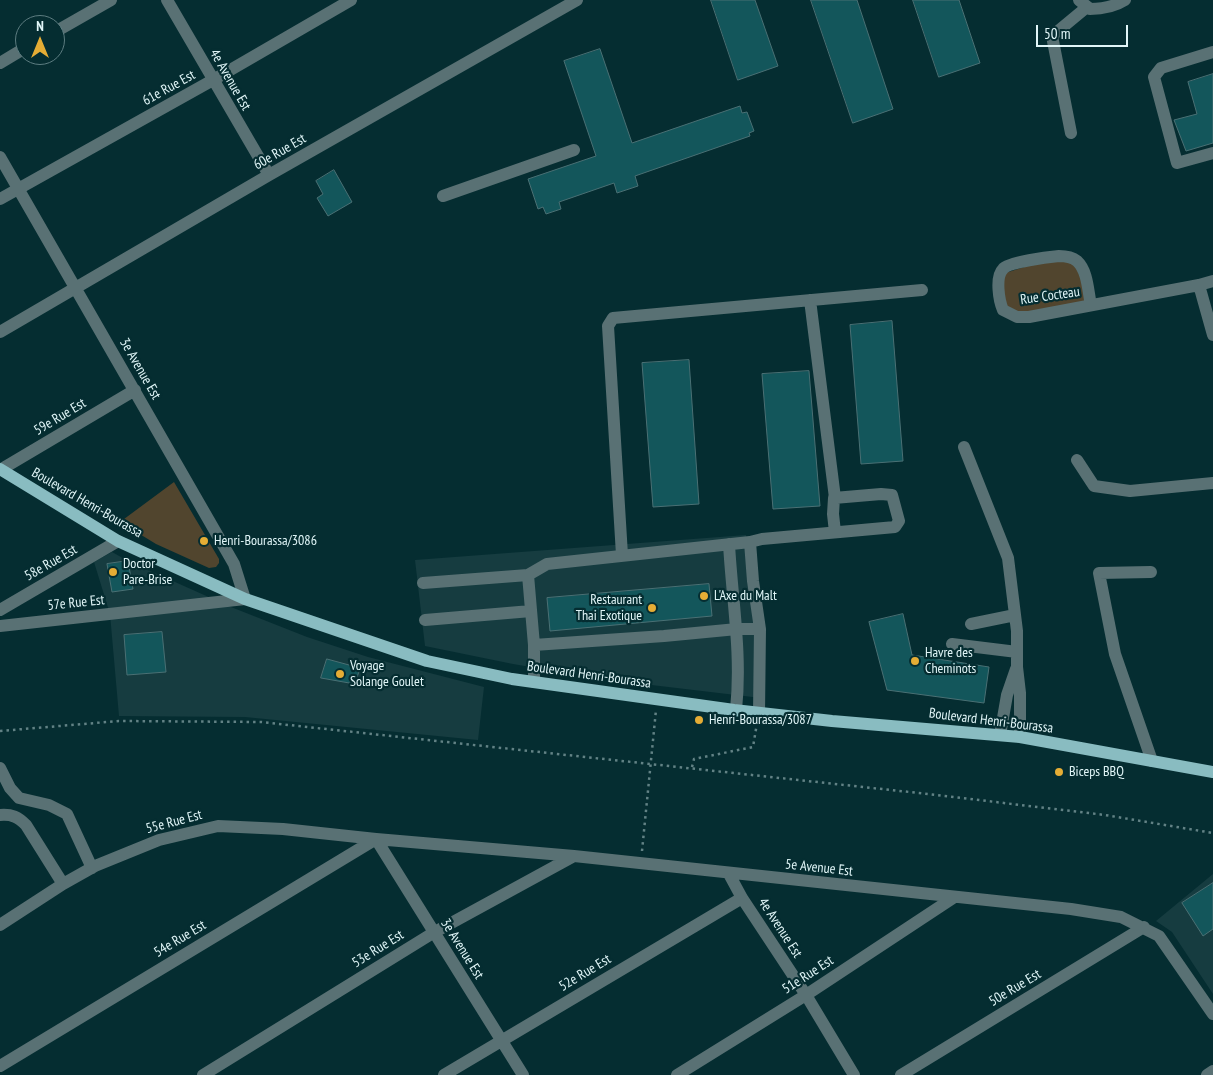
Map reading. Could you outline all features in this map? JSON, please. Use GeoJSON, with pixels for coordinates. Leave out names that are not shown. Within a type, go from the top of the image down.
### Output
{"type":"FeatureCollection","features":[{"type":"Feature","properties":{"kind":"main road","name":"Boulevard Henri-Bourassa"},"geometry":{"type":"LineString","coordinates":[[0,470],[118,541],[245,599],[427,661],[534,682],[759,713],[1020,737],[1213,772]]}},
{"type":"Feature","properties":{"kind":"street"},"geometry":{"type":"LineString","coordinates":[[65,26],[111,0]]}},
{"type":"Feature","properties":{"kind":"street","name":"4e Avenue Est"},"geometry":{"type":"LineString","coordinates":[[167,0],[269,175]]}},
{"type":"Feature","properties":{"kind":"street","name":"61e Rue Est"},"geometry":{"type":"LineString","coordinates":[[0,199],[213,80],[351,0]]}},
{"type":"Feature","properties":{"kind":"street","name":"60e Rue Est"},"geometry":{"type":"LineString","coordinates":[[0,332],[269,175],[577,0]]}},
{"type":"Feature","properties":{"kind":"street"},"geometry":{"type":"LineString","coordinates":[[1071,133],[1052,36],[1083,4],[1090,9],[1101,9],[1125,0]]}},
{"type":"Feature","properties":{"kind":"street"},"geometry":{"type":"LineString","coordinates":[[1213,52],[1161,68],[1154,77],[1177,163],[1213,153]]}},
{"type":"Feature","properties":{"kind":"street"},"geometry":{"type":"LineString","coordinates":[[0,62],[15,54]]}},
{"type":"Feature","properties":{"kind":"street"},"geometry":{"type":"LineString","coordinates":[[443,196],[574,150]]}},
{"type":"Feature","properties":{"kind":"street","name":"3e Avenue Est"},"geometry":{"type":"LineString","coordinates":[[0,157],[234,564],[245,599]]}},
{"type":"Feature","properties":{"kind":"street","name":"Rue Cocteau"},"geometry":{"type":"LineString","coordinates":[[1091,305],[1084,270],[1071,257],[1059,256],[1011,264],[1003,268],[999,275],[999,301],[1003,310],[1017,317],[1029,317],[1199,285],[1213,281]]}},
{"type":"Feature","properties":{"kind":"street"},"geometry":{"type":"LineString","coordinates":[[1199,285],[1213,335]]}},
{"type":"Feature","properties":{"kind":"street"},"geometry":{"type":"LineString","coordinates":[[622,556],[608,326],[613,318],[922,290]]}},
{"type":"Feature","properties":{"kind":"street"},"geometry":{"type":"LineString","coordinates":[[810,300],[835,498],[833,514],[835,532]]}},
{"type":"Feature","properties":{"kind":"street","name":"59e Rue Est"},"geometry":{"type":"LineString","coordinates":[[0,470],[135,390]]}},
{"type":"Feature","properties":{"kind":"street"},"geometry":{"type":"LineString","coordinates":[[964,447],[1008,558],[1017,631],[1016,667],[1020,693],[1020,737]]}},
{"type":"Feature","properties":{"kind":"street"},"geometry":{"type":"LineString","coordinates":[[1077,460],[1094,486],[1130,491],[1213,483]]}},
{"type":"Feature","properties":{"kind":"street"},"geometry":{"type":"LineString","coordinates":[[423,584],[528,575],[547,564],[750,542],[762,539],[895,527],[900,521],[892,495],[881,494],[835,498]]}},
{"type":"Feature","properties":{"kind":"street","name":"58e Rue Est"},"geometry":{"type":"LineString","coordinates":[[0,610],[118,541]]}},
{"type":"Feature","properties":{"kind":"street"},"geometry":{"type":"LineString","coordinates":[[750,542],[760,629],[759,713]]}},
{"type":"Feature","properties":{"kind":"street"},"geometry":{"type":"LineString","coordinates":[[729,544],[737,629],[739,685],[736,710]]}},
{"type":"Feature","properties":{"kind":"street"},"geometry":{"type":"LineString","coordinates":[[1151,572],[1099,573],[1115,654],[1152,761]]}},
{"type":"Feature","properties":{"kind":"street"},"geometry":{"type":"LineString","coordinates":[[528,575],[534,645],[534,682]]}},
{"type":"Feature","properties":{"kind":"street"},"geometry":{"type":"LineString","coordinates":[[732,585],[753,581]]}},
{"type":"Feature","properties":{"kind":"street","name":"57e Rue Est"},"geometry":{"type":"LineString","coordinates":[[0,626],[245,599]]}},
{"type":"Feature","properties":{"kind":"street"},"geometry":{"type":"LineString","coordinates":[[425,620],[531,611]]}},
{"type":"Feature","properties":{"kind":"street"},"geometry":{"type":"LineString","coordinates":[[971,624],[1015,615]]}},
{"type":"Feature","properties":{"kind":"street"},"geometry":{"type":"LineString","coordinates":[[534,645],[737,629],[760,629]]}},
{"type":"Feature","properties":{"kind":"street"},"geometry":{"type":"LineString","coordinates":[[952,644],[1017,652]]}},
{"type":"Feature","properties":{"kind":"street"},"geometry":{"type":"LineString","coordinates":[[1000,735],[1007,695],[1016,667]]}},
{"type":"Feature","properties":{"kind":"street"},"geometry":{"type":"LineString","coordinates":[[0,768],[10,788],[20,798],[50,806],[67,814],[92,868]]}},
{"type":"Feature","properties":{"kind":"street"},"geometry":{"type":"LineString","coordinates":[[6,815],[20,798]]}},
{"type":"Feature","properties":{"kind":"street"},"geometry":{"type":"LineString","coordinates":[[6,815],[18,817],[26,825],[64,884]]}},
{"type":"Feature","properties":{"kind":"street","name":"55e Rue Est"},"geometry":{"type":"LineString","coordinates":[[0,925],[92,868],[159,840],[218,826],[282,828],[376,839]]}},
{"type":"Feature","properties":{"kind":"street","name":"3e Avenue Est"},"geometry":{"type":"LineString","coordinates":[[376,839],[522,1075]]}},
{"type":"Feature","properties":{"kind":"street","name":"5e Avenue Est"},"geometry":{"type":"LineString","coordinates":[[376,839],[574,856],[1121,917],[1159,936],[1213,1014]]}},
{"type":"Feature","properties":{"kind":"street","name":"54e Rue Est"},"geometry":{"type":"LineString","coordinates":[[0,1066],[376,839]]}},
{"type":"Feature","properties":{"kind":"street","name":"53e Rue Est"},"geometry":{"type":"LineString","coordinates":[[203,1075],[433,933],[574,856]]}},
{"type":"Feature","properties":{"kind":"street","name":"4e Avenue Est"},"geometry":{"type":"LineString","coordinates":[[729,874],[742,898],[806,994],[854,1075]]}},
{"type":"Feature","properties":{"kind":"street","name":"52e Rue Est"},"geometry":{"type":"LineString","coordinates":[[444,1075],[742,898]]}},
{"type":"Feature","properties":{"kind":"street","name":"51e Rue Est"},"geometry":{"type":"LineString","coordinates":[[677,1075],[953,898]]}},
{"type":"Feature","properties":{"kind":"street","name":"50e Rue Est"},"geometry":{"type":"LineString","coordinates":[[901,1075],[1144,927]]}},
{"type":"Feature","properties":{"kind":"street"},"geometry":{"type":"LineString","coordinates":[[1207,1075],[1213,1071]]}},
{"type":"Feature","properties":{"kind":"path"},"geometry":{"type":"LineString","coordinates":[[640,863],[658,700]]}},
{"type":"Feature","properties":{"kind":"path"},"geometry":{"type":"LineString","coordinates":[[692,767],[694,759],[753,747],[759,713]]}},
{"type":"Feature","properties":{"kind":"path"},"geometry":{"type":"LineString","coordinates":[[0,731],[119,721],[261,722],[692,767],[1105,815],[1213,833]]}},
{"type":"Feature","properties":{"kind":"shaded area"},"geometry":{"type":"Polygon","coordinates":[[[1059,256],[1078,262],[1091,305],[1009,315],[999,275],[1059,256]]]}},
{"type":"Feature","properties":{"kind":"shaded area"},"geometry":{"type":"Polygon","coordinates":[[[174,482],[219,559],[216,567],[209,568],[156,544],[120,522],[174,482]]]}},
{"type":"Feature","properties":{"kind":"shaded area"},"geometry":{"type":"Polygon","coordinates":[[[746,535],[763,644],[761,698],[601,679],[425,646],[415,560],[746,535]]]}},
{"type":"Feature","properties":{"kind":"shaded area"},"geometry":{"type":"Polygon","coordinates":[[[112,552],[231,607],[307,637],[368,657],[484,687],[478,740],[245,717],[119,716],[110,614],[94,562],[112,552]]]}},
{"type":"Feature","properties":{"kind":"shaded area"},"geometry":{"type":"Polygon","coordinates":[[[1213,874],[1213,994],[1172,932],[1156,921],[1213,874]]]}},
{"type":"Feature","properties":{"kind":"building"},"geometry":{"type":"Polygon","coordinates":[[[711,0],[755,0],[778,66],[738,80],[711,0]]]}},
{"type":"Feature","properties":{"kind":"building"},"geometry":{"type":"Polygon","coordinates":[[[811,0],[857,0],[893,109],[853,123],[811,0]]]}},
{"type":"Feature","properties":{"kind":"building"},"geometry":{"type":"Polygon","coordinates":[[[913,0],[959,0],[980,63],[939,77],[913,0]]]}},
{"type":"Feature","properties":{"kind":"building"},"geometry":{"type":"Polygon","coordinates":[[[600,49],[632,143],[740,106],[742,113],[747,112],[754,131],[749,133],[750,136],[635,176],[638,186],[617,193],[614,183],[559,202],[561,209],[546,214],[543,207],[538,209],[528,179],[596,156],[564,61],[600,49]]]}},
{"type":"Feature","properties":{"kind":"building"},"geometry":{"type":"Polygon","coordinates":[[[1213,74],[1213,143],[1186,151],[1174,120],[1197,114],[1188,82],[1213,74]]]}},
{"type":"Feature","properties":{"kind":"building"},"geometry":{"type":"Polygon","coordinates":[[[334,170],[352,202],[328,216],[317,198],[323,194],[316,181],[334,170]]]}},
{"type":"Feature","properties":{"kind":"building"},"geometry":{"type":"Polygon","coordinates":[[[892,321],[903,461],[861,464],[850,325],[892,321]]]}},
{"type":"Feature","properties":{"kind":"building"},"geometry":{"type":"Polygon","coordinates":[[[689,360],[699,504],[653,507],[642,363],[689,360]]]}},
{"type":"Feature","properties":{"kind":"building"},"geometry":{"type":"Polygon","coordinates":[[[809,371],[820,506],[773,509],[762,374],[809,371]]]}},
{"type":"Feature","properties":{"kind":"building"},"geometry":{"type":"Polygon","coordinates":[[[128,561],[133,589],[112,592],[107,564],[128,561]]]}},
{"type":"Feature","properties":{"kind":"building"},"geometry":{"type":"Polygon","coordinates":[[[709,584],[712,616],[550,631],[547,598],[709,584]]]}},
{"type":"Feature","properties":{"kind":"building","name":"Havre des Cheminots"},"geometry":{"type":"Polygon","coordinates":[[[903,614],[912,655],[989,667],[984,703],[887,690],[869,622],[903,614]]]}},
{"type":"Feature","properties":{"kind":"building"},"geometry":{"type":"Polygon","coordinates":[[[162,632],[166,672],[127,675],[124,635],[162,632]]]}},
{"type":"Feature","properties":{"kind":"building"},"geometry":{"type":"Polygon","coordinates":[[[327,659],[360,668],[355,684],[321,678],[327,659]]]}},
{"type":"Feature","properties":{"kind":"building"},"geometry":{"type":"Polygon","coordinates":[[[1213,883],[1213,929],[1203,936],[1182,903],[1213,883]]]}},
{"type":"Feature","properties":{"kind":"place","name":"Henri-Bourassa/3086"},"geometry":{"type":"Point","coordinates":[204,541]}},
{"type":"Feature","properties":{"kind":"place","name":"Doctor Pare-Brise"},"geometry":{"type":"Point","coordinates":[113,572]}},
{"type":"Feature","properties":{"kind":"place","name":"L'Axe du Malt"},"geometry":{"type":"Point","coordinates":[704,596]}},
{"type":"Feature","properties":{"kind":"place","name":"Restaurant Thai Exotique"},"geometry":{"type":"Point","coordinates":[652,608]}},
{"type":"Feature","properties":{"kind":"place","name":"Havre des Cheminots"},"geometry":{"type":"Point","coordinates":[915,661]}},
{"type":"Feature","properties":{"kind":"place","name":"Voyage Solange Goulet"},"geometry":{"type":"Point","coordinates":[340,674]}},
{"type":"Feature","properties":{"kind":"place","name":"Henri-Bourassa/3087"},"geometry":{"type":"Point","coordinates":[699,720]}},
{"type":"Feature","properties":{"kind":"place","name":"Biceps BBQ"},"geometry":{"type":"Point","coordinates":[1059,772]}}]}
